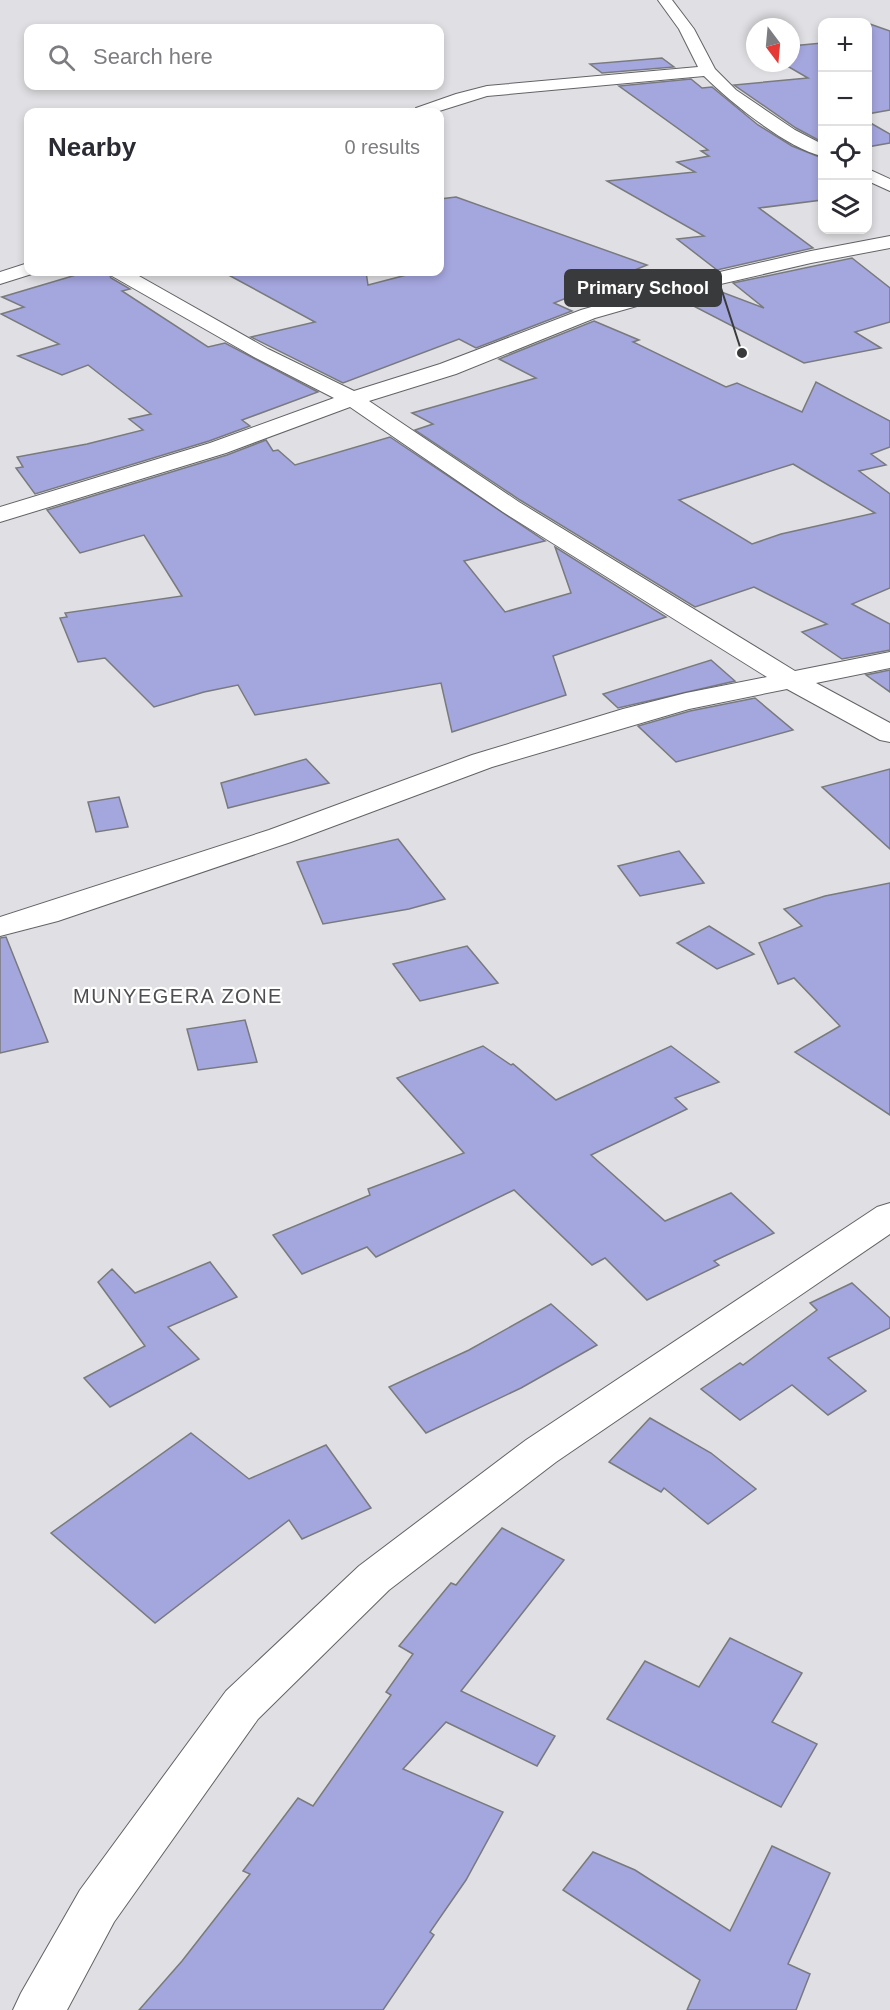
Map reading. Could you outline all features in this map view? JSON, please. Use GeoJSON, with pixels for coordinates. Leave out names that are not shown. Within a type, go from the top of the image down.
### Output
{"type":"FeatureCollection","features":[{"type":"Feature","properties":{"kind":"street"},"geometry":{"type":"LineString","coordinates":[[664,0],[686,29],[708,71],[754,112],[818,149]]}},
{"type":"Feature","properties":{"kind":"street"},"geometry":{"type":"LineString","coordinates":[[433,108],[487,91],[708,71]]}},
{"type":"Feature","properties":{"kind":"street"},"geometry":{"type":"LineString","coordinates":[[872,177],[890,186]]}},
{"type":"Feature","properties":{"kind":"street"},"geometry":{"type":"LineString","coordinates":[[0,515],[218,448],[352,399],[448,369],[588,314],[681,287],[811,257],[890,242]]}},
{"type":"Feature","properties":{"kind":"street"},"geometry":{"type":"LineString","coordinates":[[0,278],[24,270]]}},
{"type":"Feature","properties":{"kind":"street"},"geometry":{"type":"LineString","coordinates":[[126,276],[250,348],[352,399],[511,507],[791,680],[890,734]]}},
{"type":"Feature","properties":{"kind":"street"},"geometry":{"type":"LineString","coordinates":[[0,927],[47,914],[280,836],[482,761],[675,703],[890,660]]}},
{"type":"Feature","properties":{"kind":"street"},"geometry":{"type":"LineString","coordinates":[[39,2010],[97,1906],[242,1705],[374,1578],[541,1451],[890,1216]]}},
{"type":"Feature","properties":{"kind":"building"},"geometry":{"type":"Polygon","coordinates":[[[872,25],[890,31],[890,110],[872,113],[872,25]]]}},
{"type":"Feature","properties":{"kind":"building"},"geometry":{"type":"Polygon","coordinates":[[[818,43],[818,140],[796,128],[734,85],[808,78],[798,72],[800,72],[800,45],[818,43]]]}},
{"type":"Feature","properties":{"kind":"building"},"geometry":{"type":"Polygon","coordinates":[[[662,58],[674,67],[602,73],[590,64],[662,58]]]}},
{"type":"Feature","properties":{"kind":"building"},"geometry":{"type":"Polygon","coordinates":[[[691,79],[702,88],[712,87],[758,125],[792,146],[818,156],[818,201],[759,208],[813,248],[717,270],[677,239],[704,236],[607,181],[695,172],[677,162],[709,156],[701,151],[708,150],[619,86],[691,79]]]}},
{"type":"Feature","properties":{"kind":"building"},"geometry":{"type":"Polygon","coordinates":[[[872,124],[890,134],[890,143],[872,146],[872,124]]]}},
{"type":"Feature","properties":{"kind":"building"},"geometry":{"type":"Polygon","coordinates":[[[456,197],[647,265],[554,303],[572,311],[476,348],[459,339],[343,383],[251,337],[315,322],[230,276],[367,276],[368,285],[403,276],[444,276],[444,198],[456,197]]]}},
{"type":"Feature","properties":{"kind":"building"},"geometry":{"type":"Polygon","coordinates":[[[852,258],[890,288],[890,322],[855,332],[881,348],[804,363],[676,297],[711,288],[764,308],[733,283],[852,258]]]}},
{"type":"Feature","properties":{"kind":"building"},"geometry":{"type":"Polygon","coordinates":[[[73,276],[110,276],[130,289],[122,291],[208,347],[225,343],[318,392],[242,420],[250,426],[209,441],[35,494],[16,468],[23,467],[17,457],[87,444],[143,430],[129,419],[151,414],[88,365],[62,375],[18,356],[59,344],[1,314],[24,307],[2,297],[73,276]]]}},
{"type":"Feature","properties":{"kind":"building"},"geometry":{"type":"Polygon","coordinates":[[[594,321],[639,340],[633,342],[726,387],[737,383],[802,412],[816,382],[890,421],[890,447],[871,454],[886,465],[859,471],[890,494],[890,588],[852,604],[890,624],[890,650],[842,659],[802,632],[827,624],[754,587],[695,607],[520,500],[415,430],[433,424],[412,413],[536,378],[499,359],[594,321]],[[793,464],[679,500],[752,544],[781,534],[875,513],[793,464]]]}},
{"type":"Feature","properties":{"kind":"building"},"geometry":{"type":"Polygon","coordinates":[[[390,437],[545,541],[464,561],[505,612],[571,593],[555,547],[666,617],[553,656],[566,695],[452,732],[441,683],[255,715],[238,685],[204,692],[154,707],[105,658],[78,662],[60,618],[67,617],[65,613],[182,596],[144,535],[80,553],[47,510],[227,455],[266,440],[273,451],[278,450],[295,465],[390,437]]]}},
{"type":"Feature","properties":{"kind":"building"},"geometry":{"type":"Polygon","coordinates":[[[711,660],[735,681],[618,708],[603,694],[711,660]]]}},
{"type":"Feature","properties":{"kind":"building"},"geometry":{"type":"Polygon","coordinates":[[[890,670],[890,692],[866,675],[890,670]]]}},
{"type":"Feature","properties":{"kind":"building"},"geometry":{"type":"Polygon","coordinates":[[[755,698],[793,730],[676,762],[638,726],[690,711],[755,698]]]}},
{"type":"Feature","properties":{"kind":"building"},"geometry":{"type":"Polygon","coordinates":[[[306,759],[329,783],[228,808],[221,783],[306,759]]]}},
{"type":"Feature","properties":{"kind":"building"},"geometry":{"type":"Polygon","coordinates":[[[890,769],[890,849],[822,787],[890,769]]]}},
{"type":"Feature","properties":{"kind":"building"},"geometry":{"type":"Polygon","coordinates":[[[119,797],[128,827],[96,832],[88,802],[119,797]]]}},
{"type":"Feature","properties":{"kind":"building"},"geometry":{"type":"Polygon","coordinates":[[[398,839],[445,899],[409,909],[323,924],[297,862],[398,839]]]}},
{"type":"Feature","properties":{"kind":"building"},"geometry":{"type":"Polygon","coordinates":[[[679,851],[704,883],[640,896],[618,866],[679,851]]]}},
{"type":"Feature","properties":{"kind":"building"},"geometry":{"type":"Polygon","coordinates":[[[890,883],[890,1115],[795,1052],[840,1026],[794,978],[778,984],[759,943],[802,926],[784,909],[825,896],[890,883]]]}},
{"type":"Feature","properties":{"kind":"building"},"geometry":{"type":"Polygon","coordinates":[[[709,926],[754,954],[717,969],[677,943],[709,926]]]}},
{"type":"Feature","properties":{"kind":"building"},"geometry":{"type":"Polygon","coordinates":[[[6,937],[48,1042],[0,1053],[0,938],[6,937]]]}},
{"type":"Feature","properties":{"kind":"building"},"geometry":{"type":"Polygon","coordinates":[[[467,946],[498,983],[420,1001],[393,964],[467,946]]]}},
{"type":"Feature","properties":{"kind":"building"},"geometry":{"type":"Polygon","coordinates":[[[245,1020],[257,1062],[198,1070],[187,1029],[245,1020]]]}},
{"type":"Feature","properties":{"kind":"building"},"geometry":{"type":"Polygon","coordinates":[[[483,1046],[511,1065],[513,1064],[556,1100],[671,1046],[719,1082],[675,1098],[687,1109],[591,1155],[665,1221],[731,1193],[774,1233],[714,1261],[719,1265],[647,1300],[605,1258],[592,1265],[514,1190],[376,1257],[367,1247],[302,1274],[273,1235],[370,1195],[368,1189],[464,1153],[397,1078],[483,1046]]]}},
{"type":"Feature","properties":{"kind":"building"},"geometry":{"type":"Polygon","coordinates":[[[210,1262],[237,1297],[168,1327],[199,1359],[110,1407],[84,1378],[145,1346],[98,1282],[112,1269],[135,1293],[210,1262]]]}},
{"type":"Feature","properties":{"kind":"building"},"geometry":{"type":"Polygon","coordinates":[[[852,1283],[890,1318],[890,1328],[828,1358],[866,1391],[828,1415],[792,1385],[740,1420],[701,1389],[740,1363],[743,1365],[817,1310],[810,1303],[852,1283]]]}},
{"type":"Feature","properties":{"kind":"building"},"geometry":{"type":"Polygon","coordinates":[[[551,1304],[597,1345],[521,1388],[426,1433],[389,1387],[469,1350],[551,1304]]]}},
{"type":"Feature","properties":{"kind":"building"},"geometry":{"type":"Polygon","coordinates":[[[650,1418],[711,1453],[756,1489],[708,1524],[664,1488],[661,1492],[609,1462],[650,1418]]]}},
{"type":"Feature","properties":{"kind":"building"},"geometry":{"type":"Polygon","coordinates":[[[191,1433],[249,1479],[326,1445],[371,1508],[302,1539],[289,1520],[155,1623],[51,1533],[191,1433]]]}},
{"type":"Feature","properties":{"kind":"building"},"geometry":{"type":"Polygon","coordinates":[[[502,1528],[564,1560],[461,1691],[555,1736],[537,1766],[446,1722],[403,1769],[503,1812],[466,1880],[430,1932],[434,1935],[383,2010],[139,2010],[182,1961],[250,1874],[243,1871],[298,1798],[313,1806],[391,1695],[386,1692],[413,1654],[399,1646],[451,1583],[456,1585],[502,1528]]]}},
{"type":"Feature","properties":{"kind":"building"},"geometry":{"type":"Polygon","coordinates":[[[730,1638],[802,1673],[772,1722],[817,1744],[781,1807],[607,1719],[645,1661],[699,1687],[730,1638]]]}},
{"type":"Feature","properties":{"kind":"building"},"geometry":{"type":"Polygon","coordinates":[[[772,1846],[830,1873],[788,1964],[810,1974],[796,2010],[687,2010],[700,1980],[563,1890],[593,1852],[635,1870],[730,1931],[772,1846]]]}},
{"type":"Feature","properties":{"kind":"place","name":"Primary School"},"geometry":{"type":"Point","coordinates":[742,353]}},
{"type":"Feature","properties":{"kind":"district","name":"MUNYEGERA ZONE"},"geometry":{"type":"Point","coordinates":[178,996]}}]}
